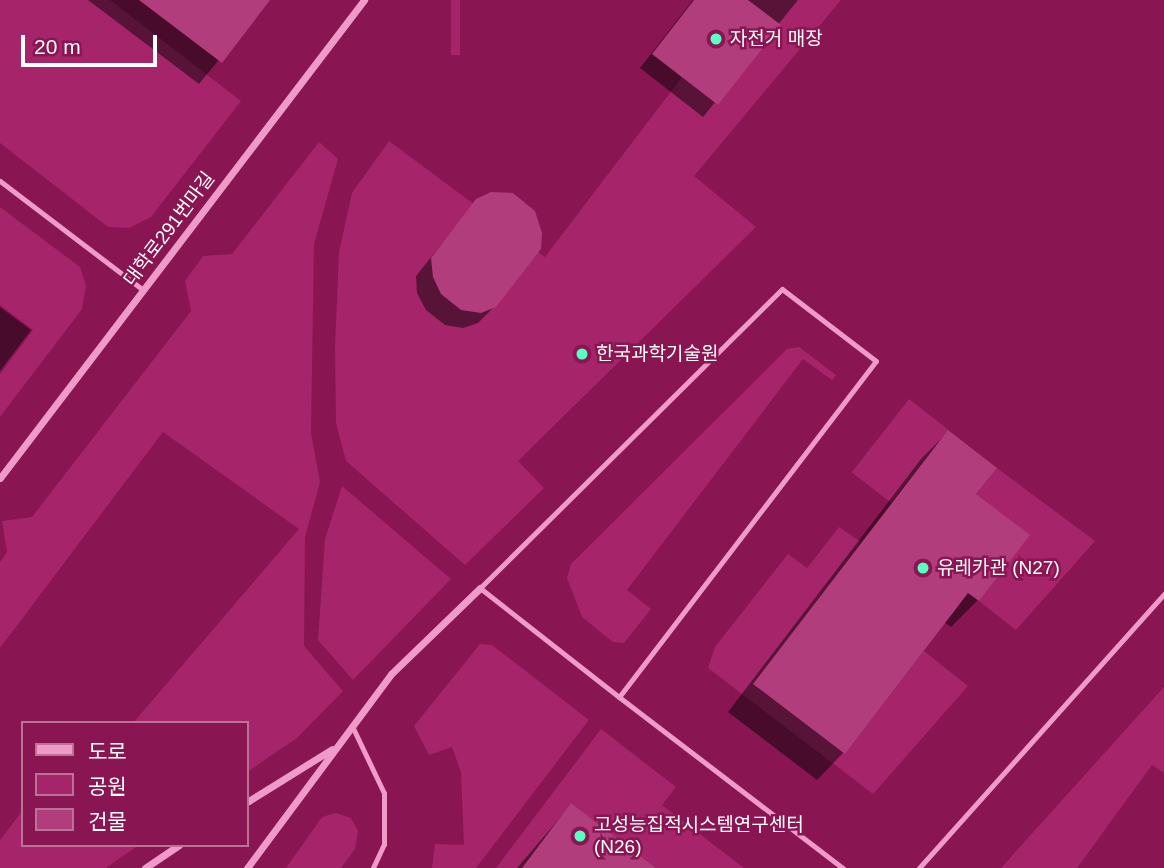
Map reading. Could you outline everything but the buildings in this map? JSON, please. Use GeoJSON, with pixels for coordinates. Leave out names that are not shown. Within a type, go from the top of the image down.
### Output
{"type":"FeatureCollection","features":[{"type":"Feature","properties":{"kind":"street","name":"대학로291번마길"},"geometry":{"type":"LineString","coordinates":[[0,478],[365,0]]}},
{"type":"Feature","properties":{"kind":"street"},"geometry":{"type":"LineString","coordinates":[[247,868],[391,674],[480,588]]}},
{"type":"Feature","properties":{"kind":"street"},"geometry":{"type":"LineString","coordinates":[[248,801],[336,746]]}},
{"type":"Feature","properties":{"kind":"street"},"geometry":{"type":"LineString","coordinates":[[145,868],[175,847]]}},
{"type":"Feature","properties":{"kind":"lane"},"geometry":{"type":"LineString","coordinates":[[0,181],[143,290]]}},
{"type":"Feature","properties":{"kind":"lane"},"geometry":{"type":"LineString","coordinates":[[619,697],[876,361],[782,289],[480,588],[619,697],[843,868]]}},
{"type":"Feature","properties":{"kind":"lane"},"geometry":{"type":"LineString","coordinates":[[919,868],[1164,594]]}},
{"type":"Feature","properties":{"kind":"lane"},"geometry":{"type":"LineString","coordinates":[[352,726],[384,793],[384,844],[373,868]]}},
{"type":"Feature","properties":{"kind":"green space"},"geometry":{"type":"Polygon","coordinates":[[[0,0],[110,0],[241,101],[151,217],[129,228],[108,227],[0,143],[0,0]]]}},
{"type":"Feature","properties":{"kind":"green space"},"geometry":{"type":"Polygon","coordinates":[[[451,0],[460,0],[460,55],[451,55],[451,0]]]}},
{"type":"Feature","properties":{"kind":"green space"},"geometry":{"type":"Polygon","coordinates":[[[748,0],[841,0],[694,176],[756,227],[518,461],[544,488],[465,565],[346,461],[336,423],[335,347],[339,252],[352,193],[389,141],[545,257],[682,77],[718,105],[780,25],[748,0]]]}},
{"type":"Feature","properties":{"kind":"green space"},"geometry":{"type":"Polygon","coordinates":[[[319,142],[338,159],[314,244],[311,433],[320,482],[305,537],[304,646],[343,691],[297,738],[248,771],[248,721],[135,721],[299,529],[163,432],[0,648],[0,562],[7,552],[2,521],[32,517],[191,311],[185,281],[203,256],[232,254],[319,142]]]}},
{"type":"Feature","properties":{"kind":"green space"},"geometry":{"type":"Polygon","coordinates":[[[0,207],[80,267],[86,286],[82,309],[0,417],[0,374],[33,330],[0,305],[0,207]]]}},
{"type":"Feature","properties":{"kind":"green space"},"geometry":{"type":"Polygon","coordinates":[[[799,347],[836,375],[832,380],[803,359],[627,590],[651,609],[624,643],[613,642],[582,617],[567,578],[571,564],[787,349],[799,347]]]}},
{"type":"Feature","properties":{"kind":"green space"},"geometry":{"type":"Polygon","coordinates":[[[909,399],[948,430],[891,503],[852,472],[909,399]]]}},
{"type":"Feature","properties":{"kind":"green space"},"geometry":{"type":"Polygon","coordinates":[[[997,468],[1095,541],[1016,630],[979,601],[1029,535],[976,494],[997,468]]]}},
{"type":"Feature","properties":{"kind":"green space"},"geometry":{"type":"Polygon","coordinates":[[[342,486],[451,579],[353,680],[318,640],[325,539],[342,486]]]}},
{"type":"Feature","properties":{"kind":"green space"},"geometry":{"type":"Polygon","coordinates":[[[839,527],[861,542],[754,684],[845,754],[924,651],[968,686],[873,794],[708,668],[715,647],[788,554],[807,568],[839,527]]]}},
{"type":"Feature","properties":{"kind":"green space"},"geometry":{"type":"Polygon","coordinates":[[[480,644],[492,645],[589,720],[476,868],[432,868],[435,844],[464,845],[461,772],[452,747],[429,755],[414,726],[480,644]]]}},
{"type":"Feature","properties":{"kind":"green space"},"geometry":{"type":"Polygon","coordinates":[[[1164,687],[1164,773],[1152,765],[1077,868],[1001,868],[1164,687]]]}},
{"type":"Feature","properties":{"kind":"green space"},"geometry":{"type":"Polygon","coordinates":[[[601,729],[676,787],[662,805],[744,868],[656,868],[571,803],[522,868],[496,868],[601,729]]]}},
{"type":"Feature","properties":{"kind":"green space"},"geometry":{"type":"Polygon","coordinates":[[[21,813],[21,847],[136,847],[106,868],[0,868],[0,840],[21,813]]]}},
{"type":"Feature","properties":{"kind":"green space"},"geometry":{"type":"Polygon","coordinates":[[[336,813],[351,818],[358,831],[355,849],[341,868],[286,868],[322,817],[336,813]]]}},
{"type":"Feature","properties":{"kind":"place","name":"자전거 매장"},"geometry":{"type":"Point","coordinates":[716,39]}},
{"type":"Feature","properties":{"kind":"place","name":"한국과학기술원"},"geometry":{"type":"Point","coordinates":[582,354]}},
{"type":"Feature","properties":{"kind":"place","name":"유레카관 (N27)"},"geometry":{"type":"Point","coordinates":[923,568]}},
{"type":"Feature","properties":{"kind":"place","name":"고성능집적시스템연구센터 (N26)"},"geometry":{"type":"Point","coordinates":[580,836]}}]}
